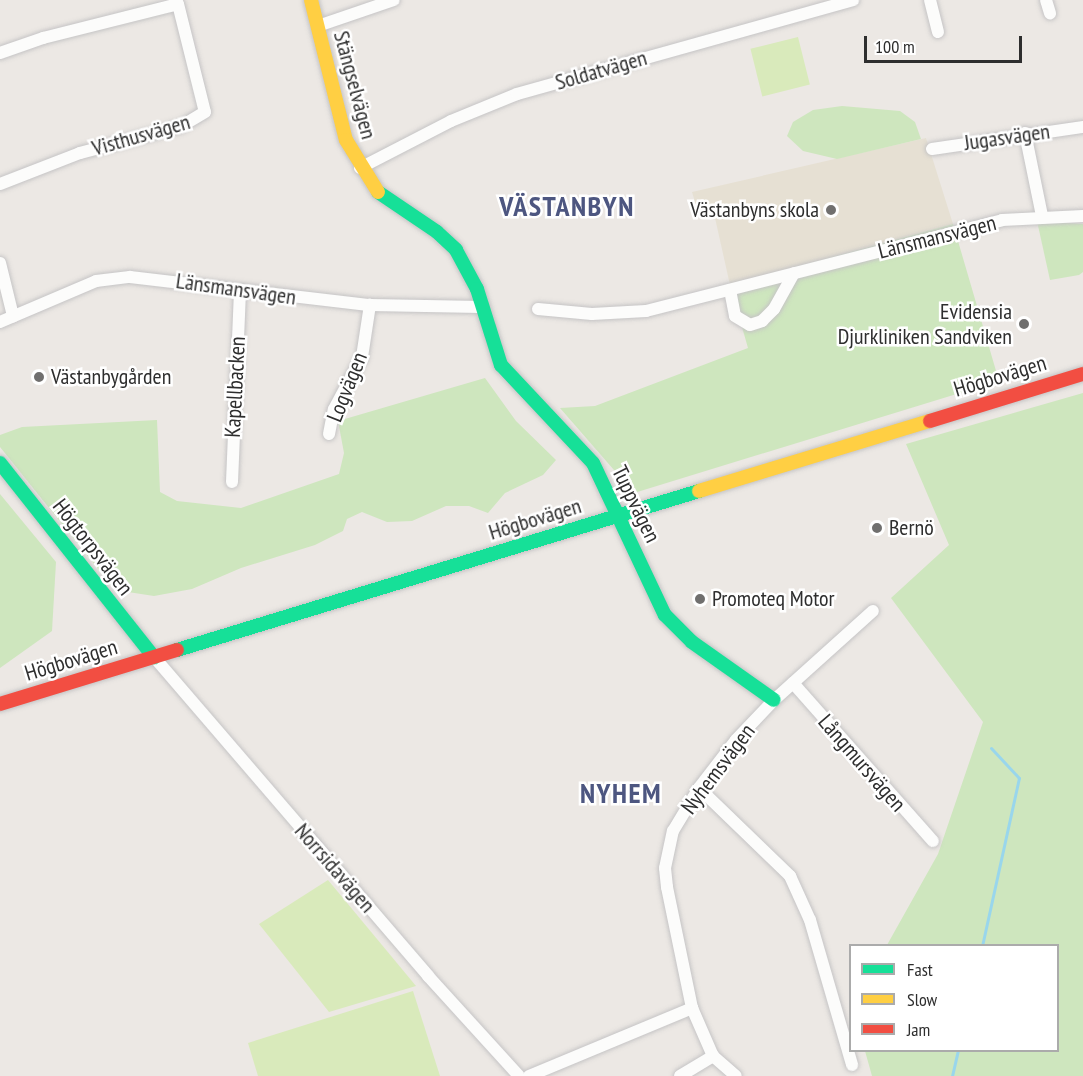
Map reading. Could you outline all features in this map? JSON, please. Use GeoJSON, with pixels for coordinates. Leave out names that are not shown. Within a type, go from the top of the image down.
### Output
{"type":"FeatureCollection","features":[{"type":"Feature","properties":{"kind":"main road","name":"Stängselvägen"},"geometry":{"type":"LineString","coordinates":[[311,0],[346,140],[360,168],[382,196],[437,232],[456,250],[471,274],[481,307]]}},
{"type":"Feature","properties":{"kind":"main road","name":"Tuppvägen"},"geometry":{"type":"LineString","coordinates":[[481,307],[501,365],[512,381],[582,448],[619,515],[656,597],[676,628],[774,700]]}},
{"type":"Feature","properties":{"kind":"main road","name":"Högbovägen"},"geometry":{"type":"LineString","coordinates":[[0,704],[1083,374]]}},
{"type":"Feature","properties":{"kind":"main road","name":"Högtorpsvägen"},"geometry":{"type":"LineString","coordinates":[[0,463],[154,657]]}},
{"type":"Feature","properties":{"kind":"street"},"geometry":{"type":"LineString","coordinates":[[318,27],[394,0]]}},
{"type":"Feature","properties":{"kind":"street","name":"Soldatvägen"},"geometry":{"type":"LineString","coordinates":[[360,168],[451,121],[517,94],[816,5],[853,0]]}},
{"type":"Feature","properties":{"kind":"street"},"geometry":{"type":"LineString","coordinates":[[930,0],[938,32]]}},
{"type":"Feature","properties":{"kind":"street"},"geometry":{"type":"LineString","coordinates":[[1046,0],[1050,13]]}},
{"type":"Feature","properties":{"kind":"street","name":"Visthusvägen"},"geometry":{"type":"LineString","coordinates":[[0,53],[43,38],[177,2],[205,112],[182,126],[80,153],[0,184]]}},
{"type":"Feature","properties":{"kind":"street","name":"Jugasvägen"},"geometry":{"type":"LineString","coordinates":[[932,148],[1025,133],[1083,127]]}},
{"type":"Feature","properties":{"kind":"street"},"geometry":{"type":"LineString","coordinates":[[1025,133],[1042,216]]}},
{"type":"Feature","properties":{"kind":"street","name":"Länsmansvägen"},"geometry":{"type":"LineString","coordinates":[[538,309],[592,314],[645,311],[983,225],[1042,216],[1083,216]]}},
{"type":"Feature","properties":{"kind":"street"},"geometry":{"type":"LineString","coordinates":[[0,263],[13,316]]}},
{"type":"Feature","properties":{"kind":"street"},"geometry":{"type":"LineString","coordinates":[[730,290],[735,316],[750,325],[762,321],[774,309],[794,273]]}},
{"type":"Feature","properties":{"kind":"street","name":"Länsmansvägen"},"geometry":{"type":"LineString","coordinates":[[0,322],[104,279],[149,276],[240,292],[370,305],[481,307]]}},
{"type":"Feature","properties":{"kind":"street","name":"Kapellbacken"},"geometry":{"type":"LineString","coordinates":[[232,482],[240,292]]}},
{"type":"Feature","properties":{"kind":"street","name":"Logvägen"},"geometry":{"type":"LineString","coordinates":[[329,434],[334,410],[362,357],[370,305]]}},
{"type":"Feature","properties":{"kind":"street","name":"Nyhemsvägen"},"geometry":{"type":"LineString","coordinates":[[736,1076],[713,1056],[692,1008],[665,868],[673,831],[699,788],[774,700],[873,611]]}},
{"type":"Feature","properties":{"kind":"street","name":"Norrsidavägen"},"geometry":{"type":"LineString","coordinates":[[154,657],[428,976],[519,1076]]}},
{"type":"Feature","properties":{"kind":"street","name":"Långmursvägen"},"geometry":{"type":"LineString","coordinates":[[793,683],[933,841]]}},
{"type":"Feature","properties":{"kind":"street"},"geometry":{"type":"LineString","coordinates":[[699,788],[790,876],[810,920],[852,1065]]}},
{"type":"Feature","properties":{"kind":"street"},"geometry":{"type":"LineString","coordinates":[[529,1076],[692,1008]]}},
{"type":"Feature","properties":{"kind":"street"},"geometry":{"type":"LineString","coordinates":[[680,1076],[713,1056]]}},
{"type":"Feature","properties":{"kind":"shaded area","name":"Västanbyns skola"},"geometry":{"type":"Polygon","coordinates":[[[926,138],[953,224],[730,285],[713,209],[698,212],[692,192],[926,138]]]}},
{"type":"Feature","properties":{"kind":"green space"},"geometry":{"type":"Polygon","coordinates":[[[798,37],[810,85],[762,96],[750,49],[798,37]]]}},
{"type":"Feature","properties":{"kind":"green space"},"geometry":{"type":"Polygon","coordinates":[[[842,106],[900,111],[915,122],[921,139],[837,159],[803,151],[787,136],[793,122],[813,110],[842,106]]]}},
{"type":"Feature","properties":{"kind":"green space"},"geometry":{"type":"Polygon","coordinates":[[[1037,221],[1083,224],[1083,272],[1079,275],[1050,280],[1037,221]]]}},
{"type":"Feature","properties":{"kind":"green space"},"geometry":{"type":"Polygon","coordinates":[[[953,224],[999,381],[634,493],[560,408],[595,406],[748,348],[730,285],[953,224]]]}},
{"type":"Feature","properties":{"kind":"green space"},"geometry":{"type":"Polygon","coordinates":[[[485,378],[516,421],[556,460],[543,475],[505,493],[488,513],[469,506],[446,506],[412,521],[387,522],[362,512],[347,519],[343,531],[315,545],[241,568],[192,589],[154,596],[115,590],[0,447],[0,435],[22,427],[157,420],[160,492],[177,501],[241,508],[339,474],[344,453],[338,421],[485,378]]]}},
{"type":"Feature","properties":{"kind":"green space"},"geometry":{"type":"Polygon","coordinates":[[[1083,393],[1083,1076],[872,1076],[865,1052],[1059,1052],[1059,944],[888,944],[938,854],[983,722],[891,598],[949,545],[906,444],[1083,393]]]}},
{"type":"Feature","properties":{"kind":"green space"},"geometry":{"type":"Polygon","coordinates":[[[0,494],[56,562],[52,631],[0,668],[0,494]]]}},
{"type":"Feature","properties":{"kind":"green space"},"geometry":{"type":"Polygon","coordinates":[[[328,880],[416,986],[329,1012],[259,924],[328,880]]]}},
{"type":"Feature","properties":{"kind":"green space"},"geometry":{"type":"Polygon","coordinates":[[[413,991],[440,1076],[258,1076],[248,1043],[413,991]]]}},
{"type":"Feature","properties":{"kind":"waterway"},"geometry":{"type":"LineString","coordinates":[[982,944],[1019,778],[991,748]]}},
{"type":"Feature","properties":{"kind":"waterway"},"geometry":{"type":"LineString","coordinates":[[952,1076],[958,1052]]}},
{"type":"Feature","properties":{"kind":"traffic: fast"},"geometry":{"type":"LineString","coordinates":[[378,192],[437,232],[456,250],[477,289],[501,365],[593,463],[665,615],[692,642],[774,700]]}},
{"type":"Feature","properties":{"kind":"traffic: fast"},"geometry":{"type":"LineString","coordinates":[[0,463],[154,657]]}},
{"type":"Feature","properties":{"kind":"traffic: fast"},"geometry":{"type":"LineString","coordinates":[[177,650],[699,491]]}},
{"type":"Feature","properties":{"kind":"traffic: slow"},"geometry":{"type":"LineString","coordinates":[[311,0],[346,140],[378,192]]}},
{"type":"Feature","properties":{"kind":"traffic: slow"},"geometry":{"type":"LineString","coordinates":[[699,491],[930,421]]}},
{"type":"Feature","properties":{"kind":"traffic: jam"},"geometry":{"type":"LineString","coordinates":[[930,421],[1083,374]]}},
{"type":"Feature","properties":{"kind":"traffic: jam"},"geometry":{"type":"LineString","coordinates":[[0,704],[177,650]]}},
{"type":"Feature","properties":{"kind":"place","name":"Västanbyns skola"},"geometry":{"type":"Point","coordinates":[831,210]}},
{"type":"Feature","properties":{"kind":"place","name":"Evidensia Djurkliniken Sandviken"},"geometry":{"type":"Point","coordinates":[1024,324]}},
{"type":"Feature","properties":{"kind":"place","name":"Västanbygården"},"geometry":{"type":"Point","coordinates":[39,377]}},
{"type":"Feature","properties":{"kind":"place","name":"Bernö"},"geometry":{"type":"Point","coordinates":[877,528]}},
{"type":"Feature","properties":{"kind":"place","name":"Promoteq Motor"},"geometry":{"type":"Point","coordinates":[700,599]}},
{"type":"Feature","properties":{"kind":"district","name":"VÄSTANBYN"},"geometry":{"type":"Point","coordinates":[567,206]}},
{"type":"Feature","properties":{"kind":"district","name":"NYHEM"},"geometry":{"type":"Point","coordinates":[621,793]}}]}
